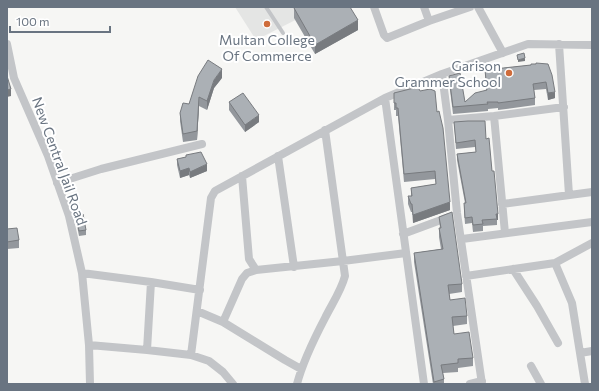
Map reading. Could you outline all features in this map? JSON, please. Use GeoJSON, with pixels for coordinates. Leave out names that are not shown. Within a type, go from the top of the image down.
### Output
{"type":"FeatureCollection","features":[{"type":"Feature","properties":{"kind":"street"},"geometry":{"type":"LineString","coordinates":[[374,7],[384,36],[387,38],[429,21],[470,7]]}},
{"type":"Feature","properties":{"kind":"street"},"geometry":{"type":"LineString","coordinates":[[424,7],[429,21]]}},
{"type":"Feature","properties":{"kind":"street"},"geometry":{"type":"LineString","coordinates":[[478,7],[503,53]]}},
{"type":"Feature","properties":{"kind":"street","name":"New Central Jail Road"},"geometry":{"type":"LineString","coordinates":[[7,44],[8,56],[14,78],[48,156],[69,216],[82,273],[90,384]]}},
{"type":"Feature","properties":{"kind":"street"},"geometry":{"type":"LineString","coordinates":[[191,355],[211,198],[216,191],[385,98],[442,74],[528,44],[592,44]]}},
{"type":"Feature","properties":{"kind":"street"},"geometry":{"type":"LineString","coordinates":[[560,44],[569,195]]}},
{"type":"Feature","properties":{"kind":"street"},"geometry":{"type":"LineString","coordinates":[[442,74],[457,213],[482,382],[470,384]]}},
{"type":"Feature","properties":{"kind":"street"},"geometry":{"type":"LineString","coordinates":[[385,98],[424,384]]}},
{"type":"Feature","properties":{"kind":"street"},"geometry":{"type":"LineString","coordinates":[[448,120],[494,116],[564,106]]}},
{"type":"Feature","properties":{"kind":"street"},"geometry":{"type":"LineString","coordinates":[[494,116],[505,233]]}},
{"type":"Feature","properties":{"kind":"street"},"geometry":{"type":"LineString","coordinates":[[298,384],[301,369],[324,319],[343,286],[345,276],[325,130]]}},
{"type":"Feature","properties":{"kind":"street"},"geometry":{"type":"LineString","coordinates":[[57,183],[101,169],[202,144]]}},
{"type":"Feature","properties":{"kind":"street"},"geometry":{"type":"LineString","coordinates":[[278,156],[294,267]]}},
{"type":"Feature","properties":{"kind":"street"},"geometry":{"type":"LineString","coordinates":[[242,176],[250,259],[256,270]]}},
{"type":"Feature","properties":{"kind":"street"},"geometry":{"type":"LineString","coordinates":[[502,204],[592,192]]}},
{"type":"Feature","properties":{"kind":"street"},"geometry":{"type":"LineString","coordinates":[[403,234],[457,213]]}},
{"type":"Feature","properties":{"kind":"street"},"geometry":{"type":"LineString","coordinates":[[462,239],[592,222]]}},
{"type":"Feature","properties":{"kind":"street"},"geometry":{"type":"LineString","coordinates":[[466,276],[555,263],[592,243]]}},
{"type":"Feature","properties":{"kind":"street"},"geometry":{"type":"LineString","coordinates":[[223,322],[242,279],[247,273],[256,270],[294,267],[406,253]]}},
{"type":"Feature","properties":{"kind":"street"},"geometry":{"type":"LineString","coordinates":[[555,263],[572,303],[580,353],[587,382]]}},
{"type":"Feature","properties":{"kind":"street"},"geometry":{"type":"LineString","coordinates":[[513,269],[558,342]]}},
{"type":"Feature","properties":{"kind":"street"},"geometry":{"type":"LineString","coordinates":[[82,273],[200,290]]}},
{"type":"Feature","properties":{"kind":"street"},"geometry":{"type":"LineString","coordinates":[[147,350],[151,282]]}},
{"type":"Feature","properties":{"kind":"street"},"geometry":{"type":"LineString","coordinates":[[197,311],[223,322],[301,369]]}},
{"type":"Feature","properties":{"kind":"street"},"geometry":{"type":"LineString","coordinates":[[88,346],[191,355],[209,361],[223,372],[233,384]]}},
{"type":"Feature","properties":{"kind":"street"},"geometry":{"type":"LineString","coordinates":[[580,353],[592,351]]}},
{"type":"Feature","properties":{"kind":"street"},"geometry":{"type":"LineString","coordinates":[[531,366],[541,384]]}},
{"type":"Feature","properties":{"kind":"lane"},"geometry":{"type":"LineString","coordinates":[[266,7],[283,33]]}},
{"type":"Feature","properties":{"kind":"shaded area","name":"Multan College Of Commerce"},"geometry":{"type":"Polygon","coordinates":[[[235,7],[321,7],[256,40],[235,7]]]}},
{"type":"Feature","properties":{"kind":"building"},"geometry":{"type":"Polygon","coordinates":[[[350,7],[358,20],[315,45],[294,8],[350,7]]]}},
{"type":"Feature","properties":{"kind":"building"},"geometry":{"type":"Polygon","coordinates":[[[524,53],[525,58],[518,60],[517,55],[524,53]]]}},
{"type":"Feature","properties":{"kind":"building"},"geometry":{"type":"Polygon","coordinates":[[[208,60],[222,69],[214,80],[207,101],[199,97],[197,131],[183,134],[180,113],[183,103],[189,104],[198,76],[208,60]]]}},
{"type":"Feature","properties":{"kind":"building"},"geometry":{"type":"Polygon","coordinates":[[[536,63],[548,64],[552,75],[555,92],[548,93],[546,82],[533,84],[535,98],[498,103],[487,102],[488,104],[453,107],[449,76],[460,73],[465,102],[475,93],[487,90],[485,70],[531,65],[536,63]]]}},
{"type":"Feature","properties":{"kind":"building"},"geometry":{"type":"Polygon","coordinates":[[[7,76],[11,89],[7,90],[7,76]]]}},
{"type":"Feature","properties":{"kind":"building"},"geometry":{"type":"Polygon","coordinates":[[[418,87],[420,91],[430,89],[435,91],[437,112],[439,111],[443,128],[450,202],[413,215],[412,204],[408,196],[412,196],[411,188],[436,184],[435,171],[404,174],[398,108],[396,108],[396,103],[394,103],[394,93],[418,87]]]}},
{"type":"Feature","properties":{"kind":"building"},"geometry":{"type":"Polygon","coordinates":[[[243,93],[259,115],[245,125],[229,102],[243,93]]]}},
{"type":"Feature","properties":{"kind":"building"},"geometry":{"type":"Polygon","coordinates":[[[485,121],[486,139],[489,138],[492,171],[494,171],[498,214],[496,214],[497,219],[482,220],[483,224],[473,225],[472,217],[465,218],[464,203],[466,203],[457,154],[476,152],[475,140],[456,143],[454,122],[485,121]]]}},
{"type":"Feature","properties":{"kind":"building"},"geometry":{"type":"Polygon","coordinates":[[[201,152],[207,164],[190,172],[189,168],[180,171],[177,159],[186,157],[186,155],[201,152]]]}},
{"type":"Feature","properties":{"kind":"building"},"geometry":{"type":"Polygon","coordinates":[[[452,212],[462,284],[448,285],[450,300],[465,298],[467,316],[452,317],[454,334],[469,332],[473,358],[458,359],[458,363],[441,365],[444,379],[434,382],[414,253],[443,249],[439,228],[441,228],[439,217],[452,212]]]}},
{"type":"Feature","properties":{"kind":"building"},"geometry":{"type":"Polygon","coordinates":[[[83,214],[86,230],[79,231],[76,215],[83,214]]]}},
{"type":"Feature","properties":{"kind":"building"},"geometry":{"type":"Polygon","coordinates":[[[17,228],[19,240],[7,242],[7,229],[17,228]]]}},
{"type":"Feature","properties":{"kind":"place","name":"Multan College Of Commerce"},"geometry":{"type":"Point","coordinates":[267,24]}},
{"type":"Feature","properties":{"kind":"place","name":"Garison Grammer School"},"geometry":{"type":"Point","coordinates":[509,73]}}]}
